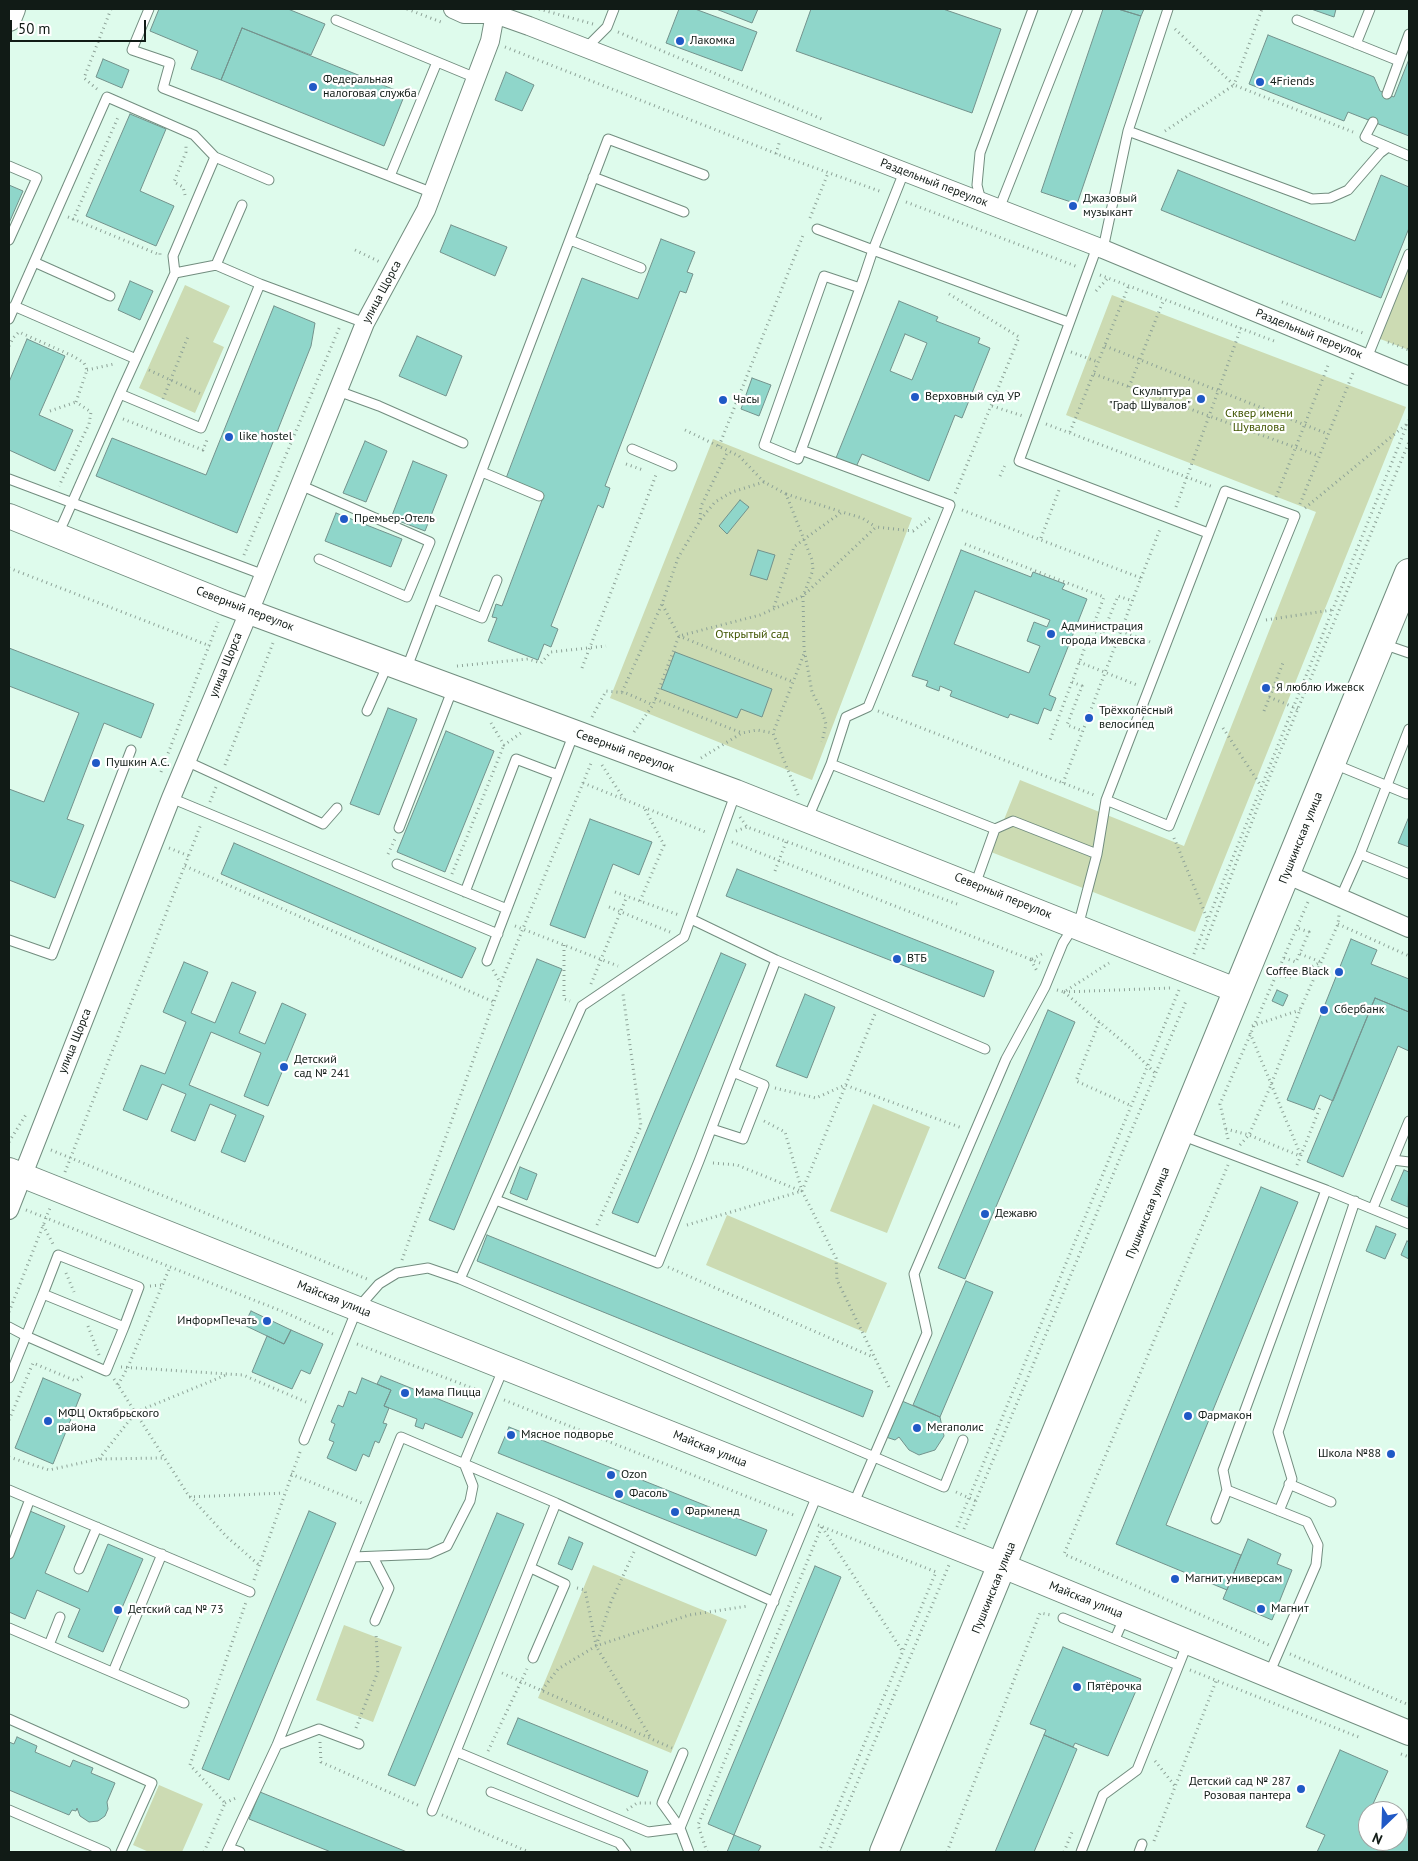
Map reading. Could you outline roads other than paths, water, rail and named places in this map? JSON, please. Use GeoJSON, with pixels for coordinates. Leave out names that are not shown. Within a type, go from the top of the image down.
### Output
{"type":"FeatureCollection","features":[{"type":"Feature","properties":{"kind":"main road","name":"Пушкинская улица"},"geometry":{"type":"LineString","coordinates":[[884,1852],[1409,573]]}},
{"type":"Feature","properties":{"kind":"street"},"geometry":{"type":"LineString","coordinates":[[9,19],[13,9]]}},
{"type":"Feature","properties":{"kind":"street","name":"Раздельный переулок"},"geometry":{"type":"LineString","coordinates":[[449,16],[495,14],[586,48],[1100,248],[1409,376]]}},
{"type":"Feature","properties":{"kind":"street","name":"улица Щорса"},"geometry":{"type":"LineString","coordinates":[[10,1207],[15,1172],[34,1144],[186,760],[264,575],[365,324],[426,210],[433,193],[490,41],[495,14]]}},
{"type":"Feature","properties":{"kind":"street","name":"Северный переулок"},"geometry":{"type":"LineString","coordinates":[[9,516],[248,611],[397,667],[453,677],[583,725],[736,792],[803,810],[975,885],[1238,991]]}},
{"type":"Feature","properties":{"kind":"street"},"geometry":{"type":"LineString","coordinates":[[1286,874],[1409,928]]}},
{"type":"Feature","properties":{"kind":"street","name":"Майская улица"},"geometry":{"type":"LineString","coordinates":[[15,1172],[852,1506],[956,1539],[1003,1566],[1269,1674],[1405,1743]]}},
{"type":"Feature","properties":{"kind":"lane"},"geometry":{"type":"LineString","coordinates":[[149,9],[132,50],[170,63],[163,88],[433,193]]}},
{"type":"Feature","properties":{"kind":"lane"},"geometry":{"type":"LineString","coordinates":[[586,48],[606,27],[614,9]]}},
{"type":"Feature","properties":{"kind":"lane"},"geometry":{"type":"LineString","coordinates":[[981,202],[977,185],[980,153],[1033,9]]}},
{"type":"Feature","properties":{"kind":"lane"},"geometry":{"type":"LineString","coordinates":[[999,209],[1078,9]]}},
{"type":"Feature","properties":{"kind":"lane"},"geometry":{"type":"LineString","coordinates":[[1168,9],[1128,131],[1100,248],[1087,271],[1019,461],[1208,533]]}},
{"type":"Feature","properties":{"kind":"lane"},"geometry":{"type":"LineString","coordinates":[[1356,44],[1370,9]]}},
{"type":"Feature","properties":{"kind":"lane"},"geometry":{"type":"LineString","coordinates":[[336,20],[476,78]]}},
{"type":"Feature","properties":{"kind":"lane"},"geometry":{"type":"LineString","coordinates":[[1297,20],[1399,61]]}},
{"type":"Feature","properties":{"kind":"lane"},"geometry":{"type":"LineString","coordinates":[[1388,94],[1409,34]]}},
{"type":"Feature","properties":{"kind":"lane"},"geometry":{"type":"LineString","coordinates":[[390,176],[436,62]]}},
{"type":"Feature","properties":{"kind":"lane"},"geometry":{"type":"LineString","coordinates":[[9,319],[107,97],[194,135],[215,157],[269,180]]}},
{"type":"Feature","properties":{"kind":"lane"},"geometry":{"type":"LineString","coordinates":[[1373,122],[1366,137],[1409,156]]}},
{"type":"Feature","properties":{"kind":"lane"},"geometry":{"type":"LineString","coordinates":[[1128,131],[1312,199],[1330,198],[1348,190],[1380,153],[1388,147]]}},
{"type":"Feature","properties":{"kind":"lane"},"geometry":{"type":"LineString","coordinates":[[367,711],[397,667],[434,599],[608,139],[704,175]]}},
{"type":"Feature","properties":{"kind":"lane"},"geometry":{"type":"LineString","coordinates":[[57,535],[175,273],[173,256],[215,157]]}},
{"type":"Feature","properties":{"kind":"lane"},"geometry":{"type":"LineString","coordinates":[[9,166],[37,178],[9,240]]}},
{"type":"Feature","properties":{"kind":"lane"},"geometry":{"type":"LineString","coordinates":[[860,288],[824,276],[764,446],[798,459],[860,288],[873,250],[904,172]]}},
{"type":"Feature","properties":{"kind":"lane"},"geometry":{"type":"LineString","coordinates":[[593,177],[684,212]]}},
{"type":"Feature","properties":{"kind":"lane"},"geometry":{"type":"LineString","coordinates":[[216,265],[242,205]]}},
{"type":"Feature","properties":{"kind":"lane"},"geometry":{"type":"LineString","coordinates":[[817,229],[1068,322]]}},
{"type":"Feature","properties":{"kind":"lane"},"geometry":{"type":"LineString","coordinates":[[570,240],[641,268]]}},
{"type":"Feature","properties":{"kind":"lane"},"geometry":{"type":"LineString","coordinates":[[1367,358],[1409,254]]}},
{"type":"Feature","properties":{"kind":"lane"},"geometry":{"type":"LineString","coordinates":[[34,262],[110,296]]}},
{"type":"Feature","properties":{"kind":"lane"},"geometry":{"type":"LineString","coordinates":[[175,273],[216,265],[365,324]]}},
{"type":"Feature","properties":{"kind":"lane"},"geometry":{"type":"LineString","coordinates":[[120,394],[201,428],[260,284]]}},
{"type":"Feature","properties":{"kind":"lane"},"geometry":{"type":"LineString","coordinates":[[14,306],[136,358]]}},
{"type":"Feature","properties":{"kind":"lane"},"geometry":{"type":"LineString","coordinates":[[338,390],[463,443]]}},
{"type":"Feature","properties":{"kind":"lane"},"geometry":{"type":"LineString","coordinates":[[632,449],[672,466]]}},
{"type":"Feature","properties":{"kind":"lane"},"geometry":{"type":"LineString","coordinates":[[801,450],[950,505],[868,707],[846,717],[831,764],[803,810]]}},
{"type":"Feature","properties":{"kind":"lane"},"geometry":{"type":"LineString","coordinates":[[482,472],[539,496]]}},
{"type":"Feature","properties":{"kind":"lane"},"geometry":{"type":"LineString","coordinates":[[9,479],[264,575]]}},
{"type":"Feature","properties":{"kind":"lane"},"geometry":{"type":"LineString","coordinates":[[300,485],[430,542],[408,597],[319,559]]}},
{"type":"Feature","properties":{"kind":"lane"},"geometry":{"type":"LineString","coordinates":[[852,1506],[927,1333],[914,1274],[1006,1058],[1045,987],[1063,943],[1081,915],[1097,854],[1106,800],[1208,533],[1226,491],[1271,509],[1295,516],[1169,826],[1106,800]]}},
{"type":"Feature","properties":{"kind":"lane"},"geometry":{"type":"LineString","coordinates":[[434,599],[482,618],[497,580]]}},
{"type":"Feature","properties":{"kind":"lane"},"geometry":{"type":"LineString","coordinates":[[1380,643],[1409,653]]}},
{"type":"Feature","properties":{"kind":"lane"},"geometry":{"type":"LineString","coordinates":[[400,828],[453,677]]}},
{"type":"Feature","properties":{"kind":"lane"},"geometry":{"type":"LineString","coordinates":[[487,960],[558,775],[583,725]]}},
{"type":"Feature","properties":{"kind":"lane"},"geometry":{"type":"LineString","coordinates":[[1340,899],[1360,854],[1409,729]]}},
{"type":"Feature","properties":{"kind":"lane"},"geometry":{"type":"LineString","coordinates":[[9,940],[52,956],[131,750]]}},
{"type":"Feature","properties":{"kind":"lane"},"geometry":{"type":"LineString","coordinates":[[465,892],[516,759],[558,775]]}},
{"type":"Feature","properties":{"kind":"lane"},"geometry":{"type":"LineString","coordinates":[[186,760],[323,824],[337,808]]}},
{"type":"Feature","properties":{"kind":"lane"},"geometry":{"type":"LineString","coordinates":[[1332,763],[1407,794]]}},
{"type":"Feature","properties":{"kind":"lane"},"geometry":{"type":"LineString","coordinates":[[831,764],[994,829],[1013,821],[1097,854]]}},
{"type":"Feature","properties":{"kind":"lane"},"geometry":{"type":"LineString","coordinates":[[460,1279],[582,1006],[684,937],[736,792]]}},
{"type":"Feature","properties":{"kind":"lane"},"geometry":{"type":"LineString","coordinates":[[171,798],[498,934]]}},
{"type":"Feature","properties":{"kind":"lane"},"geometry":{"type":"LineString","coordinates":[[975,885],[994,829]]}},
{"type":"Feature","properties":{"kind":"lane"},"geometry":{"type":"LineString","coordinates":[[1360,854],[1409,874]]}},
{"type":"Feature","properties":{"kind":"lane"},"geometry":{"type":"LineString","coordinates":[[397,864],[507,909]]}},
{"type":"Feature","properties":{"kind":"lane"},"geometry":{"type":"LineString","coordinates":[[692,919],[776,960],[985,1049]]}},
{"type":"Feature","properties":{"kind":"lane"},"geometry":{"type":"LineString","coordinates":[[496,1200],[658,1263],[712,1129],[776,960]]}},
{"type":"Feature","properties":{"kind":"lane"},"geometry":{"type":"LineString","coordinates":[[712,1129],[743,1139],[764,1085],[733,1072]]}},
{"type":"Feature","properties":{"kind":"lane"},"geometry":{"type":"LineString","coordinates":[[1373,1208],[1409,1121]]}},
{"type":"Feature","properties":{"kind":"lane"},"geometry":{"type":"LineString","coordinates":[[1180,1134],[1373,1208],[1409,1224]]}},
{"type":"Feature","properties":{"kind":"lane"},"geometry":{"type":"LineString","coordinates":[[1393,1160],[1409,1162]]}},
{"type":"Feature","properties":{"kind":"lane"},"geometry":{"type":"LineString","coordinates":[[1216,1519],[1228,1490],[1223,1470],[1326,1190]]}},
{"type":"Feature","properties":{"kind":"lane"},"geometry":{"type":"LineString","coordinates":[[1279,1511],[1292,1478],[1278,1432],[1355,1201]]}},
{"type":"Feature","properties":{"kind":"lane"},"geometry":{"type":"LineString","coordinates":[[9,1327],[26,1336],[107,1368],[139,1287],[58,1255],[43,1294],[26,1336],[9,1378]]}},
{"type":"Feature","properties":{"kind":"lane"},"geometry":{"type":"LineString","coordinates":[[304,1440],[346,1340],[357,1308],[379,1284],[397,1273],[428,1268],[460,1279],[944,1487],[963,1440]]}},
{"type":"Feature","properties":{"kind":"lane"},"geometry":{"type":"LineString","coordinates":[[43,1294],[124,1327]]}},
{"type":"Feature","properties":{"kind":"lane"},"geometry":{"type":"LineString","coordinates":[[353,1557],[429,1554],[447,1546],[470,1501],[474,1486],[464,1463],[490,1395],[504,1367]]}},
{"type":"Feature","properties":{"kind":"lane"},"geometry":{"type":"LineString","coordinates":[[240,1852],[228,1850],[277,1746],[401,1437],[556,1503],[774,1602]]}},
{"type":"Feature","properties":{"kind":"lane"},"geometry":{"type":"LineString","coordinates":[[1290,1484],[1331,1502]]}},
{"type":"Feature","properties":{"kind":"lane"},"geometry":{"type":"LineString","coordinates":[[9,1490],[250,1592]]}},
{"type":"Feature","properties":{"kind":"lane"},"geometry":{"type":"LineString","coordinates":[[1228,1490],[1307,1522],[1318,1545],[1316,1565],[1269,1674]]}},
{"type":"Feature","properties":{"kind":"lane"},"geometry":{"type":"LineString","coordinates":[[680,1828],[818,1492]]}},
{"type":"Feature","properties":{"kind":"lane"},"geometry":{"type":"LineString","coordinates":[[9,1554],[30,1499]]}},
{"type":"Feature","properties":{"kind":"lane"},"geometry":{"type":"LineString","coordinates":[[432,1811],[556,1503]]}},
{"type":"Feature","properties":{"kind":"lane"},"geometry":{"type":"LineString","coordinates":[[79,1569],[97,1527]]}},
{"type":"Feature","properties":{"kind":"lane"},"geometry":{"type":"LineString","coordinates":[[113,1672],[162,1554]]}},
{"type":"Feature","properties":{"kind":"lane"},"geometry":{"type":"LineString","coordinates":[[373,1557],[389,1588],[375,1621]]}},
{"type":"Feature","properties":{"kind":"lane"},"geometry":{"type":"LineString","coordinates":[[530,1568],[565,1584],[533,1658]]}},
{"type":"Feature","properties":{"kind":"lane"},"geometry":{"type":"LineString","coordinates":[[1115,1639],[1125,1616]]}},
{"type":"Feature","properties":{"kind":"lane"},"geometry":{"type":"LineString","coordinates":[[49,1645],[60,1617]]}},
{"type":"Feature","properties":{"kind":"lane"},"geometry":{"type":"LineString","coordinates":[[1063,1618],[1178,1665]]}},
{"type":"Feature","properties":{"kind":"lane"},"geometry":{"type":"LineString","coordinates":[[9,1628],[184,1703]]}},
{"type":"Feature","properties":{"kind":"lane"},"geometry":{"type":"LineString","coordinates":[[1080,1852],[1103,1794],[1137,1770],[1188,1642]]}},
{"type":"Feature","properties":{"kind":"lane"},"geometry":{"type":"LineString","coordinates":[[9,1719],[152,1783],[121,1852]]}},
{"type":"Feature","properties":{"kind":"lane"},"geometry":{"type":"LineString","coordinates":[[277,1746],[319,1729],[355,1742]]}},
{"type":"Feature","properties":{"kind":"lane"},"geometry":{"type":"LineString","coordinates":[[457,1752],[648,1832],[680,1828]]}},
{"type":"Feature","properties":{"kind":"lane"},"geometry":{"type":"LineString","coordinates":[[683,1753],[662,1804],[680,1828],[688,1852]]}},
{"type":"Feature","properties":{"kind":"lane"},"geometry":{"type":"LineString","coordinates":[[491,1792],[619,1843],[626,1852]]}},
{"type":"Feature","properties":{"kind":"lane"},"geometry":{"type":"LineString","coordinates":[[9,1810],[106,1852]]}},
{"type":"Feature","properties":{"kind":"place","name":"Лакомка"},"geometry":{"type":"Point","coordinates":[680,41]}},
{"type":"Feature","properties":{"kind":"place","name":"4Friends"},"geometry":{"type":"Point","coordinates":[1260,82]}},
{"type":"Feature","properties":{"kind":"place","name":"Федеральная налоговая служба"},"geometry":{"type":"Point","coordinates":[313,87]}},
{"type":"Feature","properties":{"kind":"place","name":"Джазовый музыкант"},"geometry":{"type":"Point","coordinates":[1073,206]}},
{"type":"Feature","properties":{"kind":"place","name":"Верховный суд УР"},"geometry":{"type":"Point","coordinates":[915,397]}},
{"type":"Feature","properties":{"kind":"place","name":"Скульптура \"Граф Шувалов\""},"geometry":{"type":"Point","coordinates":[1201,399]}},
{"type":"Feature","properties":{"kind":"place","name":"Часы"},"geometry":{"type":"Point","coordinates":[723,400]}},
{"type":"Feature","properties":{"kind":"place","name":"like hostel"},"geometry":{"type":"Point","coordinates":[229,437]}},
{"type":"Feature","properties":{"kind":"place","name":"Премьер-Отель"},"geometry":{"type":"Point","coordinates":[344,519]}},
{"type":"Feature","properties":{"kind":"place","name":"Администрация города Ижевска"},"geometry":{"type":"Point","coordinates":[1051,634]}},
{"type":"Feature","properties":{"kind":"place","name":"Я люблю Ижевск"},"geometry":{"type":"Point","coordinates":[1266,688]}},
{"type":"Feature","properties":{"kind":"place","name":"Трёхколёсный велосипед"},"geometry":{"type":"Point","coordinates":[1089,718]}},
{"type":"Feature","properties":{"kind":"place","name":"Пушкин А.С."},"geometry":{"type":"Point","coordinates":[96,763]}},
{"type":"Feature","properties":{"kind":"place","name":"ВТБ"},"geometry":{"type":"Point","coordinates":[897,959]}},
{"type":"Feature","properties":{"kind":"place","name":"Coffee Black"},"geometry":{"type":"Point","coordinates":[1339,972]}},
{"type":"Feature","properties":{"kind":"place","name":"Сбербанк"},"geometry":{"type":"Point","coordinates":[1324,1010]}},
{"type":"Feature","properties":{"kind":"place","name":"Детский сад № 241"},"geometry":{"type":"Point","coordinates":[284,1067]}},
{"type":"Feature","properties":{"kind":"place","name":"Дежавю"},"geometry":{"type":"Point","coordinates":[985,1214]}},
{"type":"Feature","properties":{"kind":"place","name":"ИнформПечать"},"geometry":{"type":"Point","coordinates":[267,1321]}},
{"type":"Feature","properties":{"kind":"place","name":"Мама Пицца"},"geometry":{"type":"Point","coordinates":[405,1393]}},
{"type":"Feature","properties":{"kind":"place","name":"Фармакон"},"geometry":{"type":"Point","coordinates":[1188,1416]}},
{"type":"Feature","properties":{"kind":"place","name":"МФЦ Октябрьского района"},"geometry":{"type":"Point","coordinates":[48,1421]}},
{"type":"Feature","properties":{"kind":"place","name":"Мегаполис"},"geometry":{"type":"Point","coordinates":[917,1428]}},
{"type":"Feature","properties":{"kind":"place","name":"Мясное подворье"},"geometry":{"type":"Point","coordinates":[511,1435]}},
{"type":"Feature","properties":{"kind":"place","name":"Школа №88"},"geometry":{"type":"Point","coordinates":[1391,1454]}},
{"type":"Feature","properties":{"kind":"place","name":"Ozon"},"geometry":{"type":"Point","coordinates":[611,1475]}},
{"type":"Feature","properties":{"kind":"place","name":"Фасоль"},"geometry":{"type":"Point","coordinates":[619,1494]}},
{"type":"Feature","properties":{"kind":"place","name":"Фармленд"},"geometry":{"type":"Point","coordinates":[675,1512]}},
{"type":"Feature","properties":{"kind":"place","name":"Магнит универсам"},"geometry":{"type":"Point","coordinates":[1175,1579]}},
{"type":"Feature","properties":{"kind":"place","name":"Магнит"},"geometry":{"type":"Point","coordinates":[1261,1609]}},
{"type":"Feature","properties":{"kind":"place","name":"Детский сад № 73"},"geometry":{"type":"Point","coordinates":[118,1610]}},
{"type":"Feature","properties":{"kind":"place","name":"Пятёрочка"},"geometry":{"type":"Point","coordinates":[1077,1687]}},
{"type":"Feature","properties":{"kind":"place","name":"Детский сад № 287 Розовая пантера"},"geometry":{"type":"Point","coordinates":[1301,1789]}},
{"type":"Feature","properties":{"kind":"park label","name":"Сквер имени Шувалова"},"geometry":{"type":"Point","coordinates":[1259,421]}},
{"type":"Feature","properties":{"kind":"park label","name":"Открытый сад"},"geometry":{"type":"Point","coordinates":[752,635]}}]}
